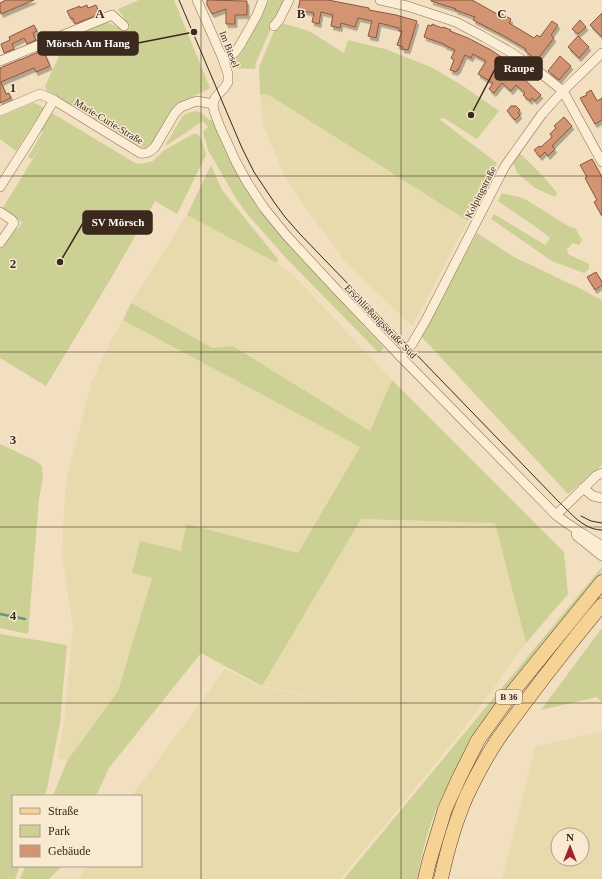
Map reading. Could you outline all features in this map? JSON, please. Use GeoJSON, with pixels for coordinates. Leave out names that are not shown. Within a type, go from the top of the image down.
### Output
{"type":"FeatureCollection","features":[{"type":"Feature","properties":{"kind":"main road","name":"B 36"},"geometry":{"type":"LineString","coordinates":[[425,879],[445,809],[478,740],[511,694],[602,582]]}},
{"type":"Feature","properties":{"kind":"main road","name":"B 36"},"geometry":{"type":"LineString","coordinates":[[441,879],[446,854],[467,796],[497,740],[527,699],[602,605]]}},
{"type":"Feature","properties":{"kind":"street","name":"Im Biesel"},"geometry":{"type":"LineString","coordinates":[[198,0],[228,74],[228,82],[214,98],[213,104]]}},
{"type":"Feature","properties":{"kind":"street"},"geometry":{"type":"LineString","coordinates":[[223,59],[234,53],[239,47],[257,15],[263,0]]}},
{"type":"Feature","properties":{"kind":"street"},"geometry":{"type":"LineString","coordinates":[[274,26],[279,20],[289,0]]}},
{"type":"Feature","properties":{"kind":"street"},"geometry":{"type":"LineString","coordinates":[[380,0],[407,6],[456,22],[512,53],[538,71],[563,91],[602,162]]}},
{"type":"Feature","properties":{"kind":"street"},"geometry":{"type":"LineString","coordinates":[[0,61],[112,15],[124,26]]}},
{"type":"Feature","properties":{"kind":"street","name":"Kolpingstraße"},"geometry":{"type":"LineString","coordinates":[[400,356],[412,344],[426,320],[505,166],[542,114],[602,53]]}},
{"type":"Feature","properties":{"kind":"street","name":"Marie-Curie-Straße"},"geometry":{"type":"LineString","coordinates":[[0,111],[40,94],[54,100],[140,153],[145,154],[150,152],[155,147],[176,112],[181,107],[197,101],[213,104]]}},
{"type":"Feature","properties":{"kind":"street"},"geometry":{"type":"LineString","coordinates":[[0,187],[54,100]]}},
{"type":"Feature","properties":{"kind":"street","name":"Erschließungsstraße Süd"},"geometry":{"type":"LineString","coordinates":[[213,104],[218,122],[236,162],[247,182],[264,208],[291,240],[400,356],[556,515],[570,526],[602,546]]}},
{"type":"Feature","properties":{"kind":"street"},"geometry":{"type":"LineString","coordinates":[[0,212],[14,223],[0,243]]}},
{"type":"Feature","properties":{"kind":"street"},"geometry":{"type":"LineString","coordinates":[[556,515],[596,476],[602,473]]}},
{"type":"Feature","properties":{"kind":"street"},"geometry":{"type":"LineString","coordinates":[[583,488],[593,496],[602,498]]}},
{"type":"Feature","properties":{"kind":"street","name":"Erschließungsstraße Süd"},"geometry":{"type":"LineString","coordinates":[[570,526],[577,536],[602,556]]}},
{"type":"Feature","properties":{"kind":"street","name":"Erschließungsstraße Süd"},"geometry":{"type":"LineString","coordinates":[[590,538],[602,541]]}},
{"type":"Feature","properties":{"kind":"shaded area"},"geometry":{"type":"Polygon","coordinates":[[[260,94],[269,95],[468,221],[412,326],[345,261],[312,217],[284,175],[263,124],[260,94]]]}},
{"type":"Feature","properties":{"kind":"shaded area"},"geometry":{"type":"Polygon","coordinates":[[[187,215],[277,263],[293,275],[392,380],[370,431],[233,346],[213,348],[131,303],[187,215]]]}},
{"type":"Feature","properties":{"kind":"shaded area"},"geometry":{"type":"Polygon","coordinates":[[[123,320],[360,447],[298,553],[185,525],[181,551],[153,578],[118,691],[67,761],[57,758],[64,722],[73,628],[62,554],[65,492],[68,473],[92,381],[123,320]]]}},
{"type":"Feature","properties":{"kind":"shaded area"},"geometry":{"type":"Polygon","coordinates":[[[361,519],[495,523],[526,643],[465,727],[340,879],[78,879],[86,867],[142,867],[142,795],[133,795],[225,669],[261,687],[388,712],[262,686],[361,519]]]}},
{"type":"Feature","properties":{"kind":"shaded area"},"geometry":{"type":"Polygon","coordinates":[[[602,731],[602,879],[502,879],[535,747],[602,731]]]}},
{"type":"Feature","properties":{"kind":"green space"},"geometry":{"type":"Polygon","coordinates":[[[139,0],[174,0],[210,88],[175,106],[153,142],[145,148],[136,145],[47,91],[45,86],[68,37],[106,21],[126,32],[130,27],[118,9],[139,0]]]}},
{"type":"Feature","properties":{"kind":"green space"},"geometry":{"type":"Polygon","coordinates":[[[269,0],[284,0],[256,62],[255,69],[235,68],[233,62],[243,51],[269,0]]]}},
{"type":"Feature","properties":{"kind":"green space"},"geometry":{"type":"Polygon","coordinates":[[[278,22],[309,31],[344,53],[348,40],[385,49],[431,67],[463,86],[499,111],[477,139],[444,118],[439,119],[497,163],[468,221],[269,95],[260,94],[259,67],[278,22]]]}},
{"type":"Feature","properties":{"kind":"green space"},"geometry":{"type":"Polygon","coordinates":[[[33,103],[44,108],[16,151],[0,139],[0,117],[33,103]]]}},
{"type":"Feature","properties":{"kind":"green space"},"geometry":{"type":"Polygon","coordinates":[[[196,111],[202,113],[209,120],[213,120],[234,168],[249,194],[277,232],[384,348],[379,353],[287,259],[248,215],[237,200],[208,150],[203,132],[208,127],[203,121],[167,145],[166,144],[182,117],[196,111]]]}},
{"type":"Feature","properties":{"kind":"green space"},"geometry":{"type":"Polygon","coordinates":[[[52,113],[135,163],[142,164],[153,161],[163,151],[193,134],[198,134],[202,141],[206,155],[177,214],[155,201],[113,275],[46,386],[0,358],[0,249],[14,228],[18,229],[22,222],[2,209],[47,136],[32,159],[28,157],[43,132],[38,130],[49,114],[52,113]]]}},
{"type":"Feature","properties":{"kind":"green space"},"geometry":{"type":"Polygon","coordinates":[[[518,152],[534,167],[557,193],[555,197],[535,188],[517,173],[513,162],[518,152]]]}},
{"type":"Feature","properties":{"kind":"green space"},"geometry":{"type":"Polygon","coordinates":[[[211,165],[222,190],[278,259],[277,263],[187,215],[211,165]]]}},
{"type":"Feature","properties":{"kind":"green space"},"geometry":{"type":"Polygon","coordinates":[[[502,193],[523,198],[570,227],[575,228],[582,240],[579,245],[573,243],[567,249],[568,254],[589,264],[589,269],[584,273],[552,261],[491,219],[494,214],[545,245],[550,238],[498,201],[502,193]]]}},
{"type":"Feature","properties":{"kind":"green space"},"geometry":{"type":"Polygon","coordinates":[[[477,233],[514,257],[602,300],[602,465],[568,494],[420,335],[477,233]]]}},
{"type":"Feature","properties":{"kind":"green space"},"geometry":{"type":"Polygon","coordinates":[[[131,303],[213,348],[233,346],[370,431],[392,380],[564,552],[568,594],[526,643],[495,523],[361,519],[262,686],[201,653],[109,768],[96,795],[53,795],[67,761],[118,691],[152,578],[132,573],[140,541],[181,551],[186,524],[298,553],[360,447],[123,320],[131,303]]]}},
{"type":"Feature","properties":{"kind":"green space"},"geometry":{"type":"Polygon","coordinates":[[[0,444],[36,461],[42,466],[43,477],[39,499],[28,634],[0,628],[0,444]]]}},
{"type":"Feature","properties":{"kind":"green space"},"geometry":{"type":"Polygon","coordinates":[[[601,568],[600,576],[439,803],[426,840],[417,879],[344,879],[601,568]]]}},
{"type":"Feature","properties":{"kind":"green space"},"geometry":{"type":"Polygon","coordinates":[[[602,628],[602,703],[597,697],[541,710],[602,628]]]}},
{"type":"Feature","properties":{"kind":"green space"},"geometry":{"type":"Polygon","coordinates":[[[0,634],[67,645],[60,723],[47,789],[44,795],[12,795],[12,867],[20,867],[15,879],[0,879],[0,634]]]}},
{"type":"Feature","properties":{"kind":"green space"},"geometry":{"type":"Polygon","coordinates":[[[25,867],[61,867],[49,879],[20,879],[25,867]]]}},
{"type":"Feature","properties":{"kind":"building"},"geometry":{"type":"Polygon","coordinates":[[[6,0],[34,0],[1,14],[0,3],[6,0]]]}},
{"type":"Feature","properties":{"kind":"building"},"geometry":{"type":"Polygon","coordinates":[[[207,0],[247,1],[247,15],[235,15],[235,24],[226,24],[226,9],[212,14],[207,5],[207,0]]]}},
{"type":"Feature","properties":{"kind":"building"},"geometry":{"type":"Polygon","coordinates":[[[300,0],[328,0],[369,8],[369,10],[417,21],[408,50],[402,49],[403,47],[397,45],[402,31],[399,31],[399,28],[379,23],[376,38],[368,36],[372,21],[358,18],[355,27],[341,23],[340,28],[331,26],[333,15],[321,12],[319,24],[312,22],[314,13],[298,10],[300,0]]]}},
{"type":"Feature","properties":{"kind":"building"},"geometry":{"type":"Polygon","coordinates":[[[431,0],[472,0],[499,15],[500,13],[511,19],[509,23],[534,38],[537,35],[540,37],[552,21],[558,25],[551,35],[554,38],[537,60],[525,51],[526,49],[473,20],[475,17],[431,0]]]}},
{"type":"Feature","properties":{"kind":"building"},"geometry":{"type":"Polygon","coordinates":[[[87,5],[88,8],[96,5],[100,14],[75,24],[73,18],[71,19],[67,11],[87,5]]]}},
{"type":"Feature","properties":{"kind":"building"},"geometry":{"type":"Polygon","coordinates":[[[602,13],[602,37],[590,25],[602,13]]]}},
{"type":"Feature","properties":{"kind":"building"},"geometry":{"type":"Polygon","coordinates":[[[580,20],[586,27],[578,34],[572,29],[580,20]]]}},
{"type":"Feature","properties":{"kind":"building"},"geometry":{"type":"Polygon","coordinates":[[[432,24],[451,30],[450,31],[468,38],[491,50],[525,74],[522,77],[541,95],[535,101],[532,98],[530,101],[523,95],[525,93],[516,85],[511,91],[502,83],[494,93],[489,89],[493,83],[478,74],[486,61],[473,54],[471,58],[465,55],[456,72],[450,70],[454,60],[451,58],[455,50],[444,44],[424,37],[428,25],[432,26],[432,24]]]}},
{"type":"Feature","properties":{"kind":"building"},"geometry":{"type":"Polygon","coordinates":[[[34,25],[37,31],[33,33],[36,40],[27,44],[24,38],[12,44],[14,49],[4,53],[1,44],[10,40],[9,37],[34,25]]]}},
{"type":"Feature","properties":{"kind":"building"},"geometry":{"type":"Polygon","coordinates":[[[578,36],[589,47],[579,58],[568,47],[578,36]]]}},
{"type":"Feature","properties":{"kind":"building"},"geometry":{"type":"Polygon","coordinates":[[[43,50],[50,66],[36,72],[34,68],[1,82],[6,94],[9,93],[11,98],[0,103],[0,68],[43,50]]]}},
{"type":"Feature","properties":{"kind":"building"},"geometry":{"type":"Polygon","coordinates":[[[560,56],[571,66],[559,80],[548,71],[560,56]]]}},
{"type":"Feature","properties":{"kind":"building"},"geometry":{"type":"Polygon","coordinates":[[[591,90],[597,101],[602,98],[602,120],[595,124],[580,98],[587,95],[586,93],[591,90]]]}},
{"type":"Feature","properties":{"kind":"building"},"geometry":{"type":"Polygon","coordinates":[[[511,106],[516,106],[520,110],[518,113],[520,115],[515,120],[507,111],[511,106]]]}},
{"type":"Feature","properties":{"kind":"building"},"geometry":{"type":"Polygon","coordinates":[[[564,117],[572,126],[552,146],[555,149],[548,156],[545,152],[540,157],[534,150],[539,146],[541,147],[552,137],[550,134],[556,128],[554,126],[564,117]]]}},
{"type":"Feature","properties":{"kind":"building"},"geometry":{"type":"Polygon","coordinates":[[[592,159],[602,177],[602,216],[594,202],[597,200],[580,165],[592,159]]]}},
{"type":"Feature","properties":{"kind":"building"},"geometry":{"type":"Polygon","coordinates":[[[596,272],[602,282],[602,285],[595,290],[587,277],[596,272]]]}},
{"type":"Feature","properties":{"kind":"waterway"},"geometry":{"type":"LineString","coordinates":[[0,614],[25,619]]}},
{"type":"Feature","properties":{"kind":"tram line"},"geometry":{"type":"LineString","coordinates":[[179,0],[242,148],[254,172],[285,217],[577,520],[589,527],[602,530]]}},
{"type":"Feature","properties":{"kind":"tram line"},"geometry":{"type":"LineString","coordinates":[[581,516],[591,521],[602,523]]}},
{"type":"Feature","properties":{"kind":"place","name":"Mörsch Am Hang"},"geometry":{"type":"Point","coordinates":[194,32]}},
{"type":"Feature","properties":{"kind":"place","name":"Raupe"},"geometry":{"type":"Point","coordinates":[471,115]}},
{"type":"Feature","properties":{"kind":"place","name":"SV Mörsch"},"geometry":{"type":"Point","coordinates":[60,262]}}]}
